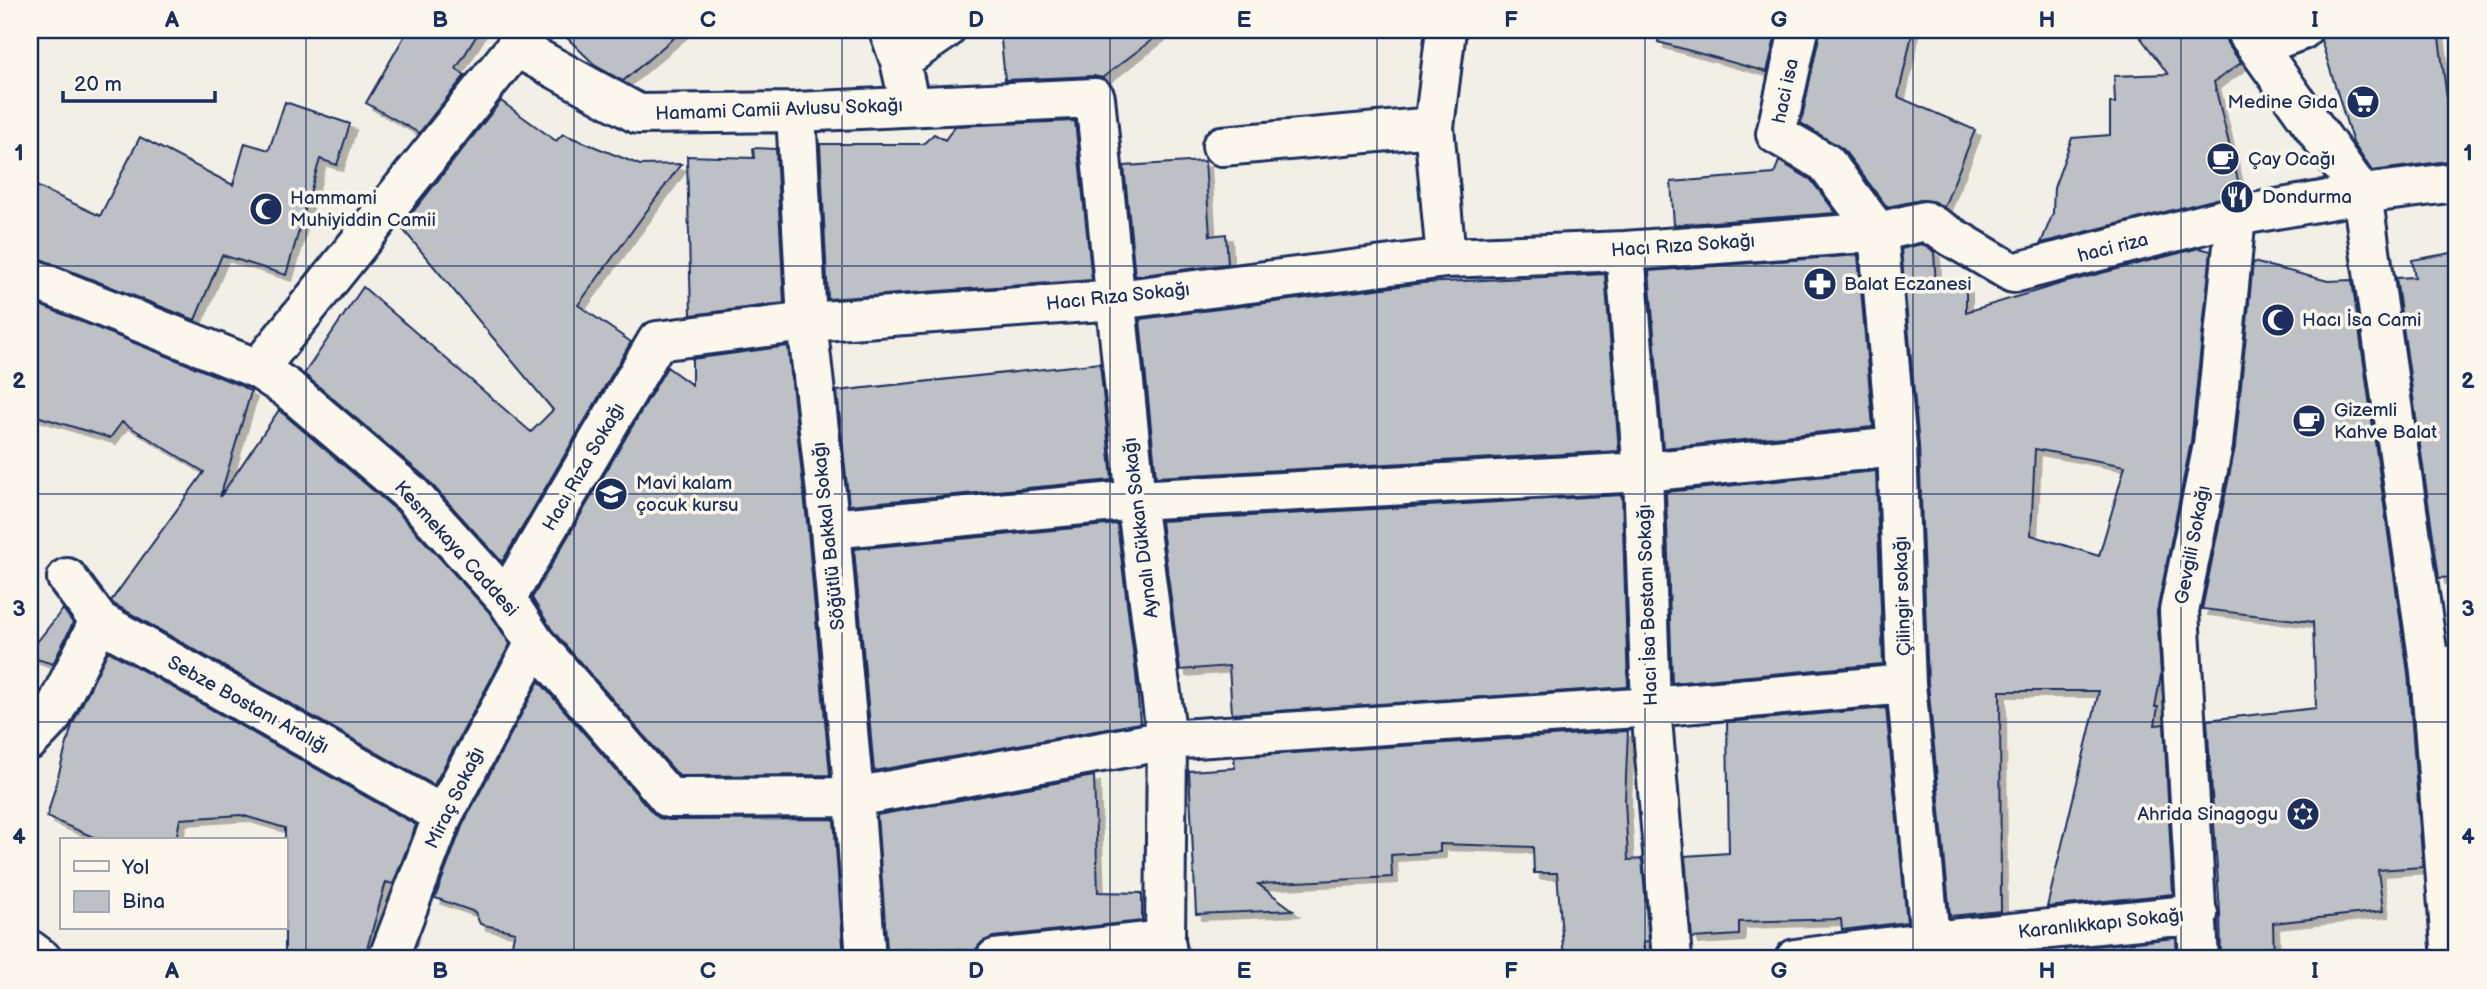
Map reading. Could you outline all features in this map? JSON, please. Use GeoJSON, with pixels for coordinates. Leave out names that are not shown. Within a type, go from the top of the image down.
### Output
{"type":"FeatureCollection","features":[{"type":"Feature","properties":{"kind":"street"},"geometry":{"type":"LineString","coordinates":[[909,106],[894,45],[945,30]]}},
{"type":"Feature","properties":{"kind":"street"},"geometry":{"type":"LineString","coordinates":[[1446,30],[1434,127],[1446,258]]}},
{"type":"Feature","properties":{"kind":"street","name":"haci isa"},"geometry":{"type":"LineString","coordinates":[[1799,30],[1776,134],[1826,163],[1878,232]]}},
{"type":"Feature","properties":{"kind":"street"},"geometry":{"type":"LineString","coordinates":[[2302,30],[2251,38],[2361,194],[2443,668],[2454,918],[2452,959]]}},
{"type":"Feature","properties":{"kind":"street","name":"Hamami Camii Avlusu Sokağı"},"geometry":{"type":"LineString","coordinates":[[258,369],[516,47],[638,114],[796,112],[1095,97]]}},
{"type":"Feature","properties":{"kind":"street","name":"Aynalı Dükkan Sokağı"},"geometry":{"type":"LineString","coordinates":[[1095,97],[1136,500],[1167,740],[1166,950]]}},
{"type":"Feature","properties":{"kind":"street","name":"Söğütlü Bakkal Sokağı"},"geometry":{"type":"LineString","coordinates":[[796,112],[807,322],[830,529],[866,959]]}},
{"type":"Feature","properties":{"kind":"street"},"geometry":{"type":"LineString","coordinates":[[1222,146],[1434,127]]}},
{"type":"Feature","properties":{"kind":"street","name":"haci riza"},"geometry":{"type":"LineString","coordinates":[[1878,232],[1925,221],[2013,273],[2236,216],[2361,194],[2457,182]]}},
{"type":"Feature","properties":{"kind":"street","name":"Gevgili Sokağı"},"geometry":{"type":"LineString","coordinates":[[2199,959],[2179,611],[2213,445],[2236,216]]}},
{"type":"Feature","properties":{"kind":"street","name":"Hacı Rıza Sokağı"},"geometry":{"type":"LineString","coordinates":[[506,599],[657,341],[807,322],[1117,300],[1446,258],[1625,251],[1878,232]]}},
{"type":"Feature","properties":{"kind":"street","name":"Çilingir sokağı"},"geometry":{"type":"LineString","coordinates":[[1878,232],[1897,447],[1906,684],[1931,950]]}},
{"type":"Feature","properties":{"kind":"street","name":"Hacı İsa Bostanı Sokağı"},"geometry":{"type":"LineString","coordinates":[[1625,251],[1643,472],[1651,707],[1672,959]]}},
{"type":"Feature","properties":{"kind":"street","name":"Kesmekaya Caddesi"},"geometry":{"type":"LineString","coordinates":[[30,278],[258,369],[287,388],[411,494],[506,599],[534,643],[669,798],[854,797],[1167,740],[1651,707],[1906,684]]}},
{"type":"Feature","properties":{"kind":"street"},"geometry":{"type":"LineString","coordinates":[[830,529],[1136,500],[1643,472],[1897,447]]}},
{"type":"Feature","properties":{"kind":"street","name":"Sebze Bostanı Aralığı"},"geometry":{"type":"LineString","coordinates":[[67,578],[99,621],[443,815]]}},
{"type":"Feature","properties":{"kind":"street"},"geometry":{"type":"LineString","coordinates":[[30,740],[51,718],[99,621]]}},
{"type":"Feature","properties":{"kind":"street","name":"Miraç Sokağı"},"geometry":{"type":"LineString","coordinates":[[388,959],[443,815],[534,643]]}},
{"type":"Feature","properties":{"kind":"street","name":"Karanlıkkapı Sokağı"},"geometry":{"type":"LineString","coordinates":[[1795,959],[1931,950],[2198,914]]}},
{"type":"Feature","properties":{"kind":"street"},"geometry":{"type":"LineString","coordinates":[[30,950],[42,959]]}},
{"type":"Feature","properties":{"kind":"street"},"geometry":{"type":"LineString","coordinates":[[995,959],[1166,950]]}},
{"type":"Feature","properties":{"kind":"building"},"geometry":{"type":"Polygon","coordinates":[[[408,30],[480,30],[456,69],[465,75],[419,133],[366,103],[408,30]]]}},
{"type":"Feature","properties":{"kind":"building"},"geometry":{"type":"Polygon","coordinates":[[[559,30],[683,30],[623,81],[596,66],[559,30]]]}},
{"type":"Feature","properties":{"kind":"building"},"geometry":{"type":"Polygon","coordinates":[[[1000,30],[1165,30],[1102,78],[1094,76],[1005,80],[1000,30]]]}},
{"type":"Feature","properties":{"kind":"building"},"geometry":{"type":"Polygon","coordinates":[[[1660,30],[1777,30],[1767,72],[1658,42],[1660,30]]]}},
{"type":"Feature","properties":{"kind":"building"},"geometry":{"type":"Polygon","coordinates":[[[1820,30],[1913,30],[1898,97],[1975,130],[1944,207],[1935,202],[1921,200],[1887,207],[1843,149],[1801,123],[1820,30]]]}},
{"type":"Feature","properties":{"kind":"building"},"geometry":{"type":"Polygon","coordinates":[[[2135,30],[2224,30],[2227,43],[2241,63],[2214,82],[2241,193],[2041,243],[2053,213],[2054,188],[2072,138],[2110,135],[2110,103],[2115,103],[2114,76],[2168,74],[2135,30]]]}},
{"type":"Feature","properties":{"kind":"building"},"geometry":{"type":"Polygon","coordinates":[[[2323,30],[2438,30],[2455,160],[2372,171],[2353,143],[2321,40],[2323,30]]]}},
{"type":"Feature","properties":{"kind":"building"},"geometry":{"type":"Polygon","coordinates":[[[501,101],[556,141],[563,134],[640,165],[681,164],[578,305],[631,342],[502,562],[425,477],[304,374],[363,287],[531,432],[553,410],[401,227],[501,101]]]}},
{"type":"Feature","properties":{"kind":"building"},"geometry":{"type":"Polygon","coordinates":[[[285,102],[350,124],[337,165],[320,159],[286,275],[222,255],[195,320],[30,257],[30,183],[100,216],[140,137],[233,185],[245,143],[269,150],[285,102]]]}},
{"type":"Feature","properties":{"kind":"building"},"geometry":{"type":"Polygon","coordinates":[[[1075,121],[1092,280],[828,299],[820,144],[923,144],[934,134],[945,140],[955,126],[1075,121]]]}},
{"type":"Feature","properties":{"kind":"building"},"geometry":{"type":"Polygon","coordinates":[[[753,148],[776,149],[784,303],[691,315],[687,156],[754,158],[753,148]]]}},
{"type":"Feature","properties":{"kind":"building"},"geometry":{"type":"Polygon","coordinates":[[[1205,161],[1210,236],[1226,234],[1228,264],[1135,276],[1124,166],[1205,161]]]}},
{"type":"Feature","properties":{"kind":"building"},"geometry":{"type":"Polygon","coordinates":[[[1779,161],[1811,180],[1836,213],[1674,225],[1671,182],[1774,174],[1779,161]]]}},
{"type":"Feature","properties":{"kind":"building"},"geometry":{"type":"Polygon","coordinates":[[[1921,244],[1934,252],[1936,287],[1966,287],[1966,312],[2063,283],[2199,248],[2211,251],[2191,442],[2157,612],[2161,675],[2155,707],[2158,707],[2155,725],[2164,724],[2173,894],[2047,907],[2099,691],[2000,691],[2001,911],[1950,916],[1928,683],[1919,446],[1901,249],[1921,244]],[[2035,449],[2031,535],[2099,556],[2125,466],[2035,449]]]}},
{"type":"Feature","properties":{"kind":"building"},"geometry":{"type":"Polygon","coordinates":[[[2457,252],[2457,577],[2439,578],[2396,278],[2415,277],[2412,260],[2457,252]]]}},
{"type":"Feature","properties":{"kind":"building"},"geometry":{"type":"Polygon","coordinates":[[[1858,255],[1873,427],[1663,448],[1649,271],[1858,255]]]}},
{"type":"Feature","properties":{"kind":"building"},"geometry":{"type":"Polygon","coordinates":[[[2253,262],[2328,281],[2352,280],[2408,673],[2423,867],[2378,870],[2383,911],[2273,923],[2274,959],[2221,959],[2207,720],[2316,708],[2313,622],[2202,609],[2235,447],[2253,262]]]}},
{"type":"Feature","properties":{"kind":"building"},"geometry":{"type":"Polygon","coordinates":[[[1605,274],[1619,451],[1156,477],[1140,319],[1423,283],[1605,274]]]}},
{"type":"Feature","properties":{"kind":"building"},"geometry":{"type":"Polygon","coordinates":[[[30,301],[251,392],[220,497],[279,410],[396,510],[489,612],[510,644],[434,785],[111,601],[204,472],[122,422],[110,438],[30,414],[30,301]]]}},
{"type":"Feature","properties":{"kind":"building"},"geometry":{"type":"Polygon","coordinates":[[[788,346],[830,775],[679,776],[552,630],[532,598],[667,367],[692,385],[692,359],[788,346]]]}},
{"type":"Feature","properties":{"kind":"building"},"geometry":{"type":"Polygon","coordinates":[[[1100,363],[1112,480],[849,505],[837,391],[1100,363]]]}},
{"type":"Feature","properties":{"kind":"building"},"geometry":{"type":"Polygon","coordinates":[[[1876,471],[1883,664],[1672,683],[1666,492],[1876,471]]]}},
{"type":"Feature","properties":{"kind":"building"},"geometry":{"type":"Polygon","coordinates":[[[1622,495],[1628,687],[1232,714],[1229,666],[1180,670],[1161,521],[1622,495]]]}},
{"type":"Feature","properties":{"kind":"building"},"geometry":{"type":"Polygon","coordinates":[[[1117,524],[1140,723],[874,771],[854,549],[1117,524]]]}},
{"type":"Feature","properties":{"kind":"building"},"geometry":{"type":"Polygon","coordinates":[[[63,609],[73,623],[53,664],[30,657],[30,651],[63,609]]]}},
{"type":"Feature","properties":{"kind":"building"},"geometry":{"type":"Polygon","coordinates":[[[108,651],[416,825],[393,884],[386,882],[364,959],[285,959],[285,828],[241,815],[180,819],[176,838],[95,838],[47,817],[72,725],[108,651]]]}},
{"type":"Feature","properties":{"kind":"building"},"geometry":{"type":"Polygon","coordinates":[[[539,681],[659,818],[834,819],[844,959],[508,959],[515,932],[480,924],[475,912],[435,898],[463,824],[539,681]]]}},
{"type":"Feature","properties":{"kind":"building"},"geometry":{"type":"Polygon","coordinates":[[[1886,708],[1907,922],[1842,930],[1841,919],[1739,922],[1739,935],[1692,938],[1685,856],[1729,853],[1727,722],[1886,708]]]}},
{"type":"Feature","properties":{"kind":"building"},"geometry":{"type":"Polygon","coordinates":[[[1628,731],[1625,800],[1628,860],[1642,859],[1649,941],[1643,942],[1645,959],[1564,959],[1557,873],[1534,873],[1533,847],[1440,844],[1440,852],[1391,855],[1392,877],[1258,884],[1293,910],[1196,914],[1189,771],[1235,768],[1234,757],[1628,731]]]}},
{"type":"Feature","properties":{"kind":"building"},"geometry":{"type":"Polygon","coordinates":[[[1094,776],[1098,892],[1142,893],[1142,921],[993,937],[982,942],[975,951],[931,948],[887,950],[877,815],[1094,776]]]}},
{"type":"Feature","properties":{"kind":"building"},"geometry":{"type":"Polygon","coordinates":[[[2176,938],[2177,959],[2066,959],[2065,949],[2176,938]]]}},
{"type":"Feature","properties":{"kind":"place","name":"Medine Gıda"},"geometry":{"type":"Point","coordinates":[2363,102]}},
{"type":"Feature","properties":{"kind":"place","name":"Çay Ocağı"},"geometry":{"type":"Point","coordinates":[2223,159]}},
{"type":"Feature","properties":{"kind":"place","name":"Dondurma"},"geometry":{"type":"Point","coordinates":[2237,197]}},
{"type":"Feature","properties":{"kind":"place","name":"Hammami Muhiyiddin Camii"},"geometry":{"type":"Point","coordinates":[266,209]}},
{"type":"Feature","properties":{"kind":"place","name":"Balat Eczanesi"},"geometry":{"type":"Point","coordinates":[1820,284]}},
{"type":"Feature","properties":{"kind":"place","name":"Hacı İsa Cami"},"geometry":{"type":"Point","coordinates":[2278,320]}},
{"type":"Feature","properties":{"kind":"place","name":"Gizemli Kahve Balat"},"geometry":{"type":"Point","coordinates":[2309,421]}},
{"type":"Feature","properties":{"kind":"place","name":"Mavi kalam çocuk kursu"},"geometry":{"type":"Point","coordinates":[611,494]}},
{"type":"Feature","properties":{"kind":"place","name":"Ahrida Sinagogu"},"geometry":{"type":"Point","coordinates":[2303,814]}}]}
